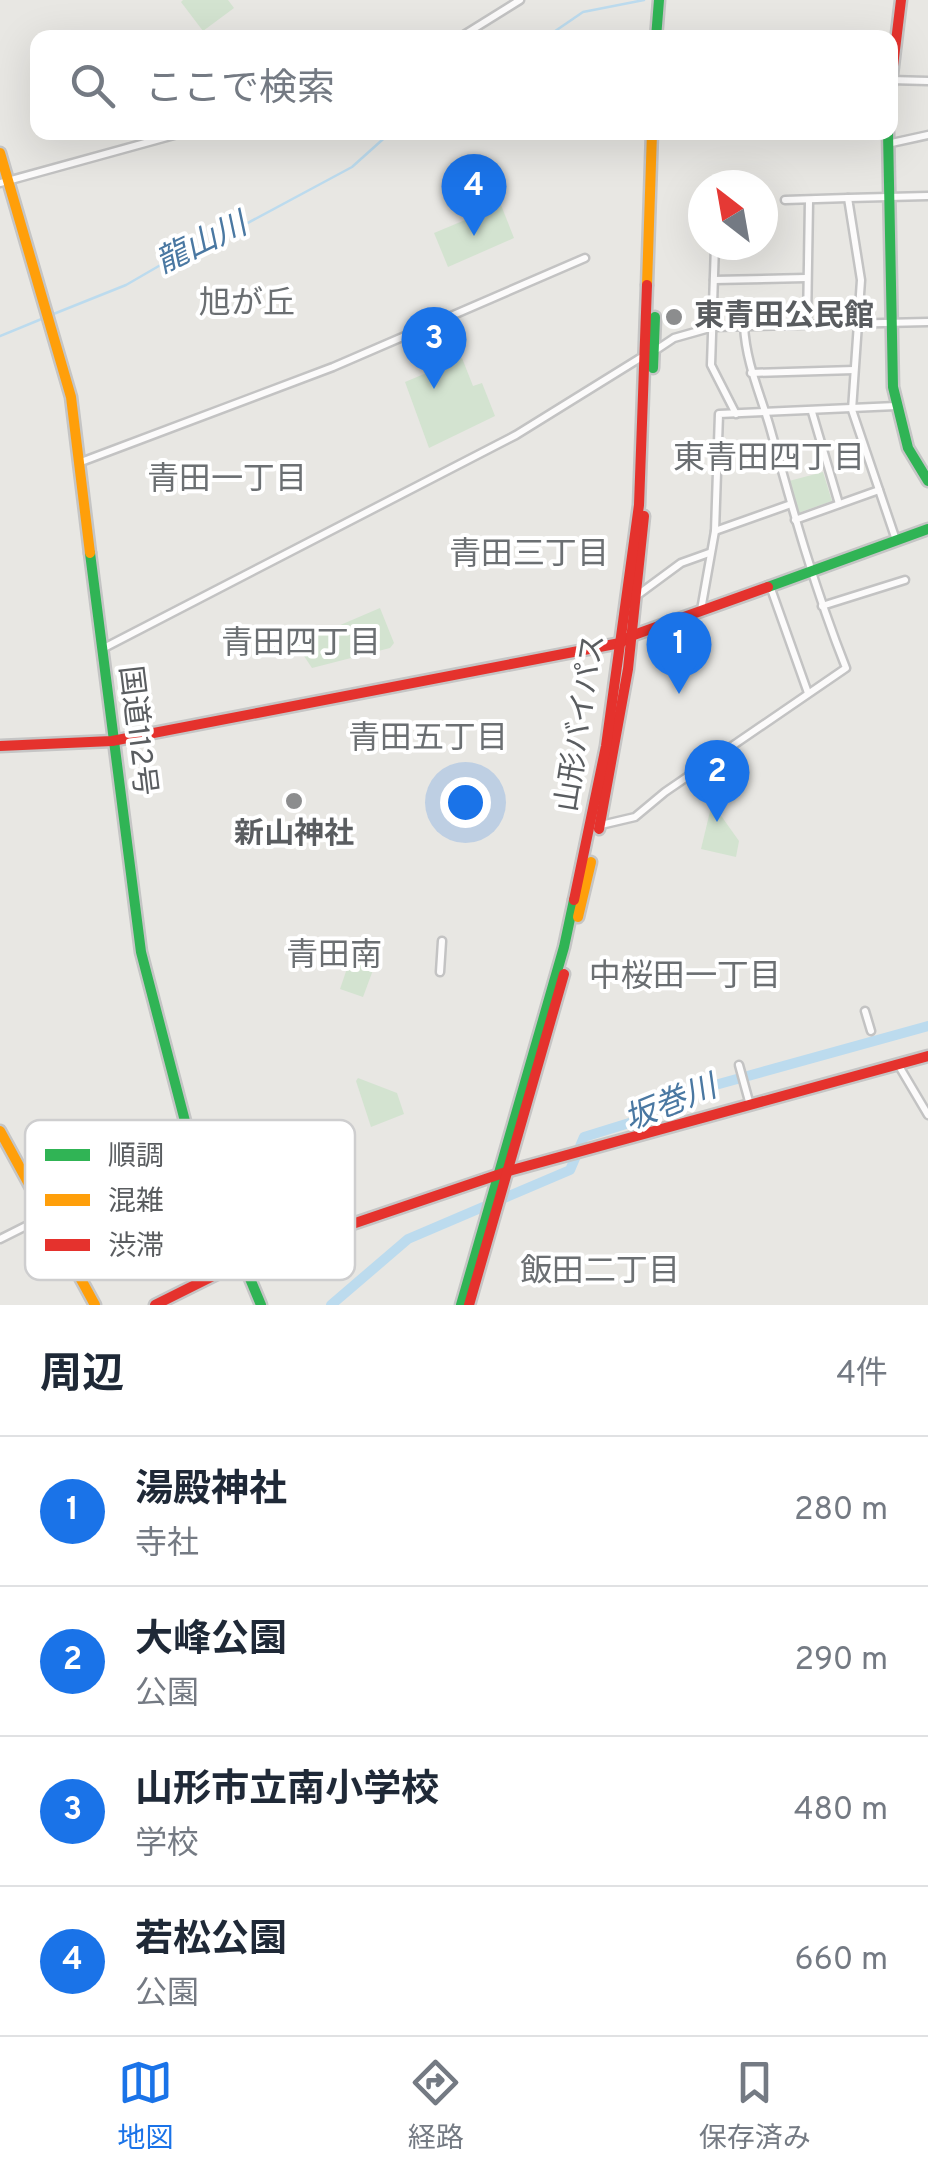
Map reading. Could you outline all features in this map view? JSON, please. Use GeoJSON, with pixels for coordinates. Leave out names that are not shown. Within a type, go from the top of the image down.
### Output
{"type":"FeatureCollection","features":[{"type":"Feature","properties":{"kind":"main road"},"geometry":{"type":"LineString","coordinates":[[657,30],[663,0]]}},
{"type":"Feature","properties":{"kind":"main road"},"geometry":{"type":"LineString","coordinates":[[663,0],[664,30]]}},
{"type":"Feature","properties":{"kind":"main road"},"geometry":{"type":"LineString","coordinates":[[897,30],[901,0]]}},
{"type":"Feature","properties":{"kind":"main road","name":"山形バイパス"},"geometry":{"type":"LineString","coordinates":[[461,1305],[569,956],[600,826],[631,636],[648,479],[656,140]]}},
{"type":"Feature","properties":{"kind":"main road"},"geometry":{"type":"LineString","coordinates":[[887,140],[896,406],[908,448],[928,480]]}},
{"type":"Feature","properties":{"kind":"main road","name":"国道112号"},"geometry":{"type":"LineString","coordinates":[[0,154],[71,397],[140,952],[185,1120]]}},
{"type":"Feature","properties":{"kind":"main road","name":"山形バイパス"},"geometry":{"type":"LineString","coordinates":[[469,1305],[564,947],[606,746],[639,506],[650,353]]}},
{"type":"Feature","properties":{"kind":"main road"},"geometry":{"type":"LineString","coordinates":[[0,746],[112,741],[620,643],[928,529]]}},
{"type":"Feature","properties":{"kind":"main road"},"geometry":{"type":"LineString","coordinates":[[355,1223],[503,1173],[928,1056]]}},
{"type":"Feature","properties":{"kind":"main road"},"geometry":{"type":"LineString","coordinates":[[0,1131],[25,1177]]}},
{"type":"Feature","properties":{"kind":"main road"},"geometry":{"type":"LineString","coordinates":[[81,1280],[95,1305]]}},
{"type":"Feature","properties":{"kind":"main road"},"geometry":{"type":"LineString","coordinates":[[155,1305],[205,1280]]}},
{"type":"Feature","properties":{"kind":"main road","name":"国道112号"},"geometry":{"type":"LineString","coordinates":[[251,1280],[262,1305]]}},
{"type":"Feature","properties":{"kind":"street"},"geometry":{"type":"LineString","coordinates":[[472,30],[520,0]]}},
{"type":"Feature","properties":{"kind":"street"},"geometry":{"type":"LineString","coordinates":[[898,80],[928,81]]}},
{"type":"Feature","properties":{"kind":"street"},"geometry":{"type":"LineString","coordinates":[[898,137],[928,135]]}},
{"type":"Feature","properties":{"kind":"street"},"geometry":{"type":"LineString","coordinates":[[5,181],[156,140]]}},
{"type":"Feature","properties":{"kind":"street"},"geometry":{"type":"LineString","coordinates":[[784,200],[928,196]]}},
{"type":"Feature","properties":{"kind":"street"},"geometry":{"type":"LineString","coordinates":[[848,198],[860,280],[852,410],[896,540]]}},
{"type":"Feature","properties":{"kind":"street"},"geometry":{"type":"LineString","coordinates":[[807,324],[809,201]]}},
{"type":"Feature","properties":{"kind":"street"},"geometry":{"type":"LineString","coordinates":[[81,462],[333,366],[586,258]]}},
{"type":"Feature","properties":{"kind":"street"},"geometry":{"type":"LineString","coordinates":[[715,260],[712,365],[736,414]]}},
{"type":"Feature","properties":{"kind":"street"},"geometry":{"type":"LineString","coordinates":[[714,280],[806,278]]}},
{"type":"Feature","properties":{"kind":"street"},"geometry":{"type":"LineString","coordinates":[[101,650],[516,435],[674,338],[712,327],[928,322]]}},
{"type":"Feature","properties":{"kind":"street"},"geometry":{"type":"LineString","coordinates":[[600,826],[635,817],[665,792],[846,668],[810,572],[766,413],[745,354],[744,326]]}},
{"type":"Feature","properties":{"kind":"street"},"geometry":{"type":"LineString","coordinates":[[751,373],[854,370]]}},
{"type":"Feature","properties":{"kind":"street"},"geometry":{"type":"LineString","coordinates":[[700,612],[715,531],[719,414],[896,406]]}},
{"type":"Feature","properties":{"kind":"street"},"geometry":{"type":"LineString","coordinates":[[812,412],[839,504]]}},
{"type":"Feature","properties":{"kind":"street"},"geometry":{"type":"LineString","coordinates":[[795,520],[879,490]]}},
{"type":"Feature","properties":{"kind":"street"},"geometry":{"type":"LineString","coordinates":[[715,531],[791,504]]}},
{"type":"Feature","properties":{"kind":"street"},"geometry":{"type":"LineString","coordinates":[[635,596],[681,563],[710,552]]}},
{"type":"Feature","properties":{"kind":"street"},"geometry":{"type":"LineString","coordinates":[[822,606],[905,580]]}},
{"type":"Feature","properties":{"kind":"street"},"geometry":{"type":"LineString","coordinates":[[770,586],[808,693]]}},
{"type":"Feature","properties":{"kind":"street"},"geometry":{"type":"LineString","coordinates":[[440,972],[442,941]]}},
{"type":"Feature","properties":{"kind":"street"},"geometry":{"type":"LineString","coordinates":[[865,1011],[871,1032]]}},
{"type":"Feature","properties":{"kind":"street"},"geometry":{"type":"LineString","coordinates":[[739,1066],[750,1106]]}},
{"type":"Feature","properties":{"kind":"street"},"geometry":{"type":"LineString","coordinates":[[899,1066],[928,1115]]}},
{"type":"Feature","properties":{"kind":"street"},"geometry":{"type":"LineString","coordinates":[[0,1239],[25,1226]]}},
{"type":"Feature","properties":{"kind":"green space"},"geometry":{"type":"Polygon","coordinates":[[[228,0],[234,8],[202,30],[181,2],[228,0]]]}},
{"type":"Feature","properties":{"kind":"green space"},"geometry":{"type":"Polygon","coordinates":[[[501,205],[514,238],[448,267],[434,233],[501,205]]]}},
{"type":"Feature","properties":{"kind":"green space"},"geometry":{"type":"Polygon","coordinates":[[[462,358],[473,386],[482,383],[495,416],[429,448],[405,382],[462,358]]]}},
{"type":"Feature","properties":{"kind":"green space"},"geometry":{"type":"Polygon","coordinates":[[[823,472],[832,501],[798,513],[789,481],[823,472]]]}},
{"type":"Feature","properties":{"kind":"green space"},"geometry":{"type":"Polygon","coordinates":[[[380,608],[394,643],[390,648],[312,668],[296,644],[380,608]]]}},
{"type":"Feature","properties":{"kind":"green space"},"geometry":{"type":"Polygon","coordinates":[[[712,803],[739,841],[736,857],[701,849],[712,803]]]}},
{"type":"Feature","properties":{"kind":"green space"},"geometry":{"type":"Polygon","coordinates":[[[355,945],[379,954],[363,997],[340,989],[355,945]]]}},
{"type":"Feature","properties":{"kind":"green space"},"geometry":{"type":"Polygon","coordinates":[[[358,1078],[397,1093],[404,1114],[371,1127],[358,1078]]]}},
{"type":"Feature","properties":{"kind":"waterway","name":"龍山川"},"geometry":{"type":"LineString","coordinates":[[557,30],[583,12],[644,0]]}},
{"type":"Feature","properties":{"kind":"waterway","name":"龍山川"},"geometry":{"type":"LineString","coordinates":[[51,315],[126,285],[201,248],[352,167],[382,140]]}},
{"type":"Feature","properties":{"kind":"waterway","name":"龍山川"},"geometry":{"type":"LineString","coordinates":[[0,336],[44,318]]}},
{"type":"Feature","properties":{"kind":"waterway","name":"坂巻川"},"geometry":{"type":"LineString","coordinates":[[497,1201],[570,1170],[584,1137],[639,1120],[672,1097],[928,1026]]}},
{"type":"Feature","properties":{"kind":"waterway","name":"坂巻川"},"geometry":{"type":"LineString","coordinates":[[331,1305],[408,1239],[483,1207]]}},
{"type":"Feature","properties":{"kind":"traffic: fast"},"geometry":{"type":"LineString","coordinates":[[657,30],[659,0]]}},
{"type":"Feature","properties":{"kind":"traffic: fast"},"geometry":{"type":"LineString","coordinates":[[888,140],[893,387],[908,448],[928,481]]}},
{"type":"Feature","properties":{"kind":"traffic: fast"},"geometry":{"type":"LineString","coordinates":[[653,368],[655,317]]}},
{"type":"Feature","properties":{"kind":"traffic: fast"},"geometry":{"type":"LineString","coordinates":[[768,587],[928,529]]}},
{"type":"Feature","properties":{"kind":"traffic: fast"},"geometry":{"type":"LineString","coordinates":[[90,553],[141,952],[185,1120]]}},
{"type":"Feature","properties":{"kind":"traffic: fast"},"geometry":{"type":"LineString","coordinates":[[461,1305],[574,900]]}},
{"type":"Feature","properties":{"kind":"traffic: fast"},"geometry":{"type":"LineString","coordinates":[[251,1280],[261,1305]]}},
{"type":"Feature","properties":{"kind":"traffic: slow"},"geometry":{"type":"LineString","coordinates":[[647,285],[652,140]]}},
{"type":"Feature","properties":{"kind":"traffic: slow"},"geometry":{"type":"LineString","coordinates":[[0,153],[71,397],[90,553]]}},
{"type":"Feature","properties":{"kind":"traffic: slow"},"geometry":{"type":"LineString","coordinates":[[578,917],[591,862]]}},
{"type":"Feature","properties":{"kind":"traffic: slow"},"geometry":{"type":"LineString","coordinates":[[0,1131],[25,1177]]}},
{"type":"Feature","properties":{"kind":"traffic: slow"},"geometry":{"type":"LineString","coordinates":[[81,1280],[95,1305]]}},
{"type":"Feature","properties":{"kind":"traffic: jam"},"geometry":{"type":"LineString","coordinates":[[897,30],[901,0]]}},
{"type":"Feature","properties":{"kind":"traffic: jam"},"geometry":{"type":"LineString","coordinates":[[574,900],[606,746],[639,505],[647,285]]}},
{"type":"Feature","properties":{"kind":"traffic: jam"},"geometry":{"type":"LineString","coordinates":[[599,829],[628,669],[644,516]]}},
{"type":"Feature","properties":{"kind":"traffic: jam"},"geometry":{"type":"LineString","coordinates":[[0,746],[112,741],[620,643],[768,587]]}},
{"type":"Feature","properties":{"kind":"traffic: jam"},"geometry":{"type":"LineString","coordinates":[[469,1305],[564,974]]}},
{"type":"Feature","properties":{"kind":"traffic: jam"},"geometry":{"type":"LineString","coordinates":[[355,1223],[509,1171],[928,1056]]}},
{"type":"Feature","properties":{"kind":"traffic: jam"},"geometry":{"type":"LineString","coordinates":[[155,1305],[205,1280]]}},
{"type":"Feature","properties":{"kind":"place","name":"若松公園"},"geometry":{"type":"Point","coordinates":[474,236]}},
{"type":"Feature","properties":{"kind":"place","name":"東青田公民館"},"geometry":{"type":"Point","coordinates":[674,317]}},
{"type":"Feature","properties":{"kind":"place","name":"山形市立南小学校"},"geometry":{"type":"Point","coordinates":[434,389]}},
{"type":"Feature","properties":{"kind":"place","name":"湯殿神社"},"geometry":{"type":"Point","coordinates":[679,694]}},
{"type":"Feature","properties":{"kind":"place","name":"新山神社"},"geometry":{"type":"Point","coordinates":[294,801]}},
{"type":"Feature","properties":{"kind":"place","name":"大峰公園"},"geometry":{"type":"Point","coordinates":[717,822]}},
{"type":"Feature","properties":{"kind":"district","name":"旭が丘"},"geometry":{"type":"Point","coordinates":[247,305]}},
{"type":"Feature","properties":{"kind":"district","name":"東青田四丁目"},"geometry":{"type":"Point","coordinates":[769,460]}},
{"type":"Feature","properties":{"kind":"district","name":"青田一丁目"},"geometry":{"type":"Point","coordinates":[227,481]}},
{"type":"Feature","properties":{"kind":"district","name":"青田三丁目"},"geometry":{"type":"Point","coordinates":[529,556]}},
{"type":"Feature","properties":{"kind":"district","name":"青田四丁目"},"geometry":{"type":"Point","coordinates":[301,645]}},
{"type":"Feature","properties":{"kind":"district","name":"青田五丁目"},"geometry":{"type":"Point","coordinates":[428,740]}},
{"type":"Feature","properties":{"kind":"district","name":"青田南"},"geometry":{"type":"Point","coordinates":[334,957]}},
{"type":"Feature","properties":{"kind":"district","name":"中桜田一丁目"},"geometry":{"type":"Point","coordinates":[685,978]}},
{"type":"Feature","properties":{"kind":"district","name":"飯田二丁目"},"geometry":{"type":"Point","coordinates":[600,1273]}}]}
